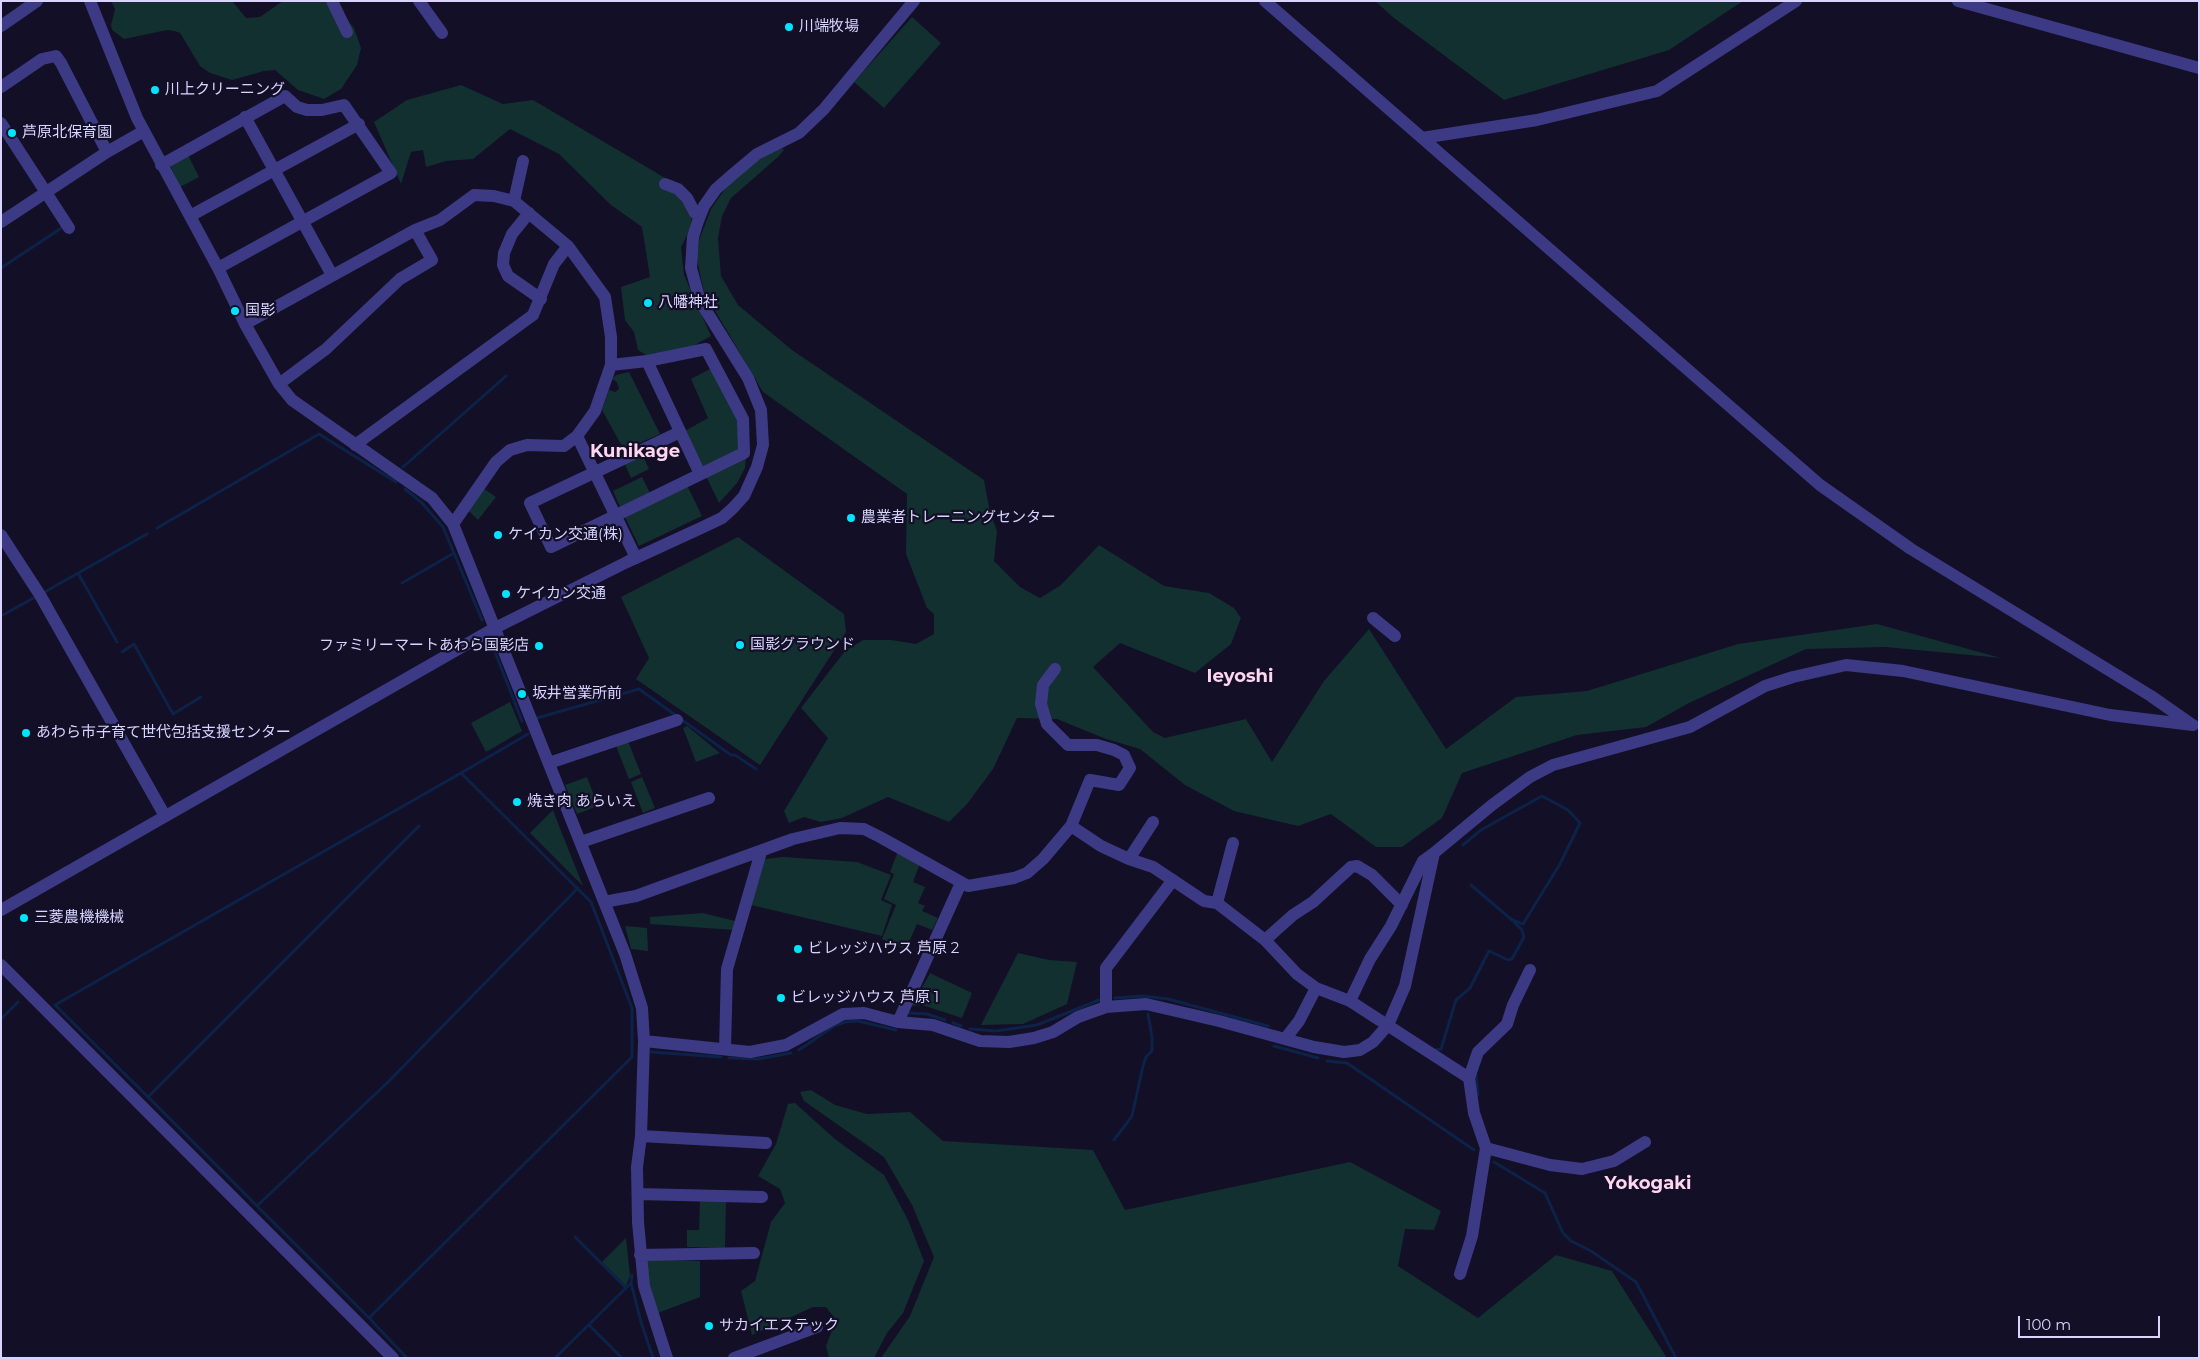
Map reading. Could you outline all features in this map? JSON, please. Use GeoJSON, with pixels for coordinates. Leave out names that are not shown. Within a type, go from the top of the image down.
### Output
{"type":"FeatureCollection","features":[{"type":"Feature","properties":{"kind":"street"},"geometry":{"type":"LineString","coordinates":[[1,26],[37,1]]}},
{"type":"Feature","properties":{"kind":"street"},"geometry":{"type":"LineString","coordinates":[[90,1],[144,131],[279,384],[292,400],[432,498],[453,524],[581,842],[634,980],[642,1008],[644,1041],[641,1136],[637,1167],[640,1255],[644,1286],[667,1358]]}},
{"type":"Feature","properties":{"kind":"street"},"geometry":{"type":"LineString","coordinates":[[332,1],[347,32]]}},
{"type":"Feature","properties":{"kind":"street"},"geometry":{"type":"LineString","coordinates":[[419,1],[442,33]]}},
{"type":"Feature","properties":{"kind":"street"},"geometry":{"type":"LineString","coordinates":[[735,159],[757,154],[799,133],[824,109],[914,1]]}},
{"type":"Feature","properties":{"kind":"street"},"geometry":{"type":"LineString","coordinates":[[1265,1],[1820,485],[1911,549],[2151,696],[2196,727]]}},
{"type":"Feature","properties":{"kind":"street"},"geometry":{"type":"LineString","coordinates":[[1422,138],[1537,120],[1657,91],[1796,1]]}},
{"type":"Feature","properties":{"kind":"street"},"geometry":{"type":"LineString","coordinates":[[1958,1],[2199,68]]}},
{"type":"Feature","properties":{"kind":"street"},"geometry":{"type":"LineString","coordinates":[[1,87],[42,60],[56,56],[61,62],[107,152]]}},
{"type":"Feature","properties":{"kind":"street"},"geometry":{"type":"LineString","coordinates":[[161,165],[244,117],[285,96],[297,107],[307,110],[322,110],[344,105],[360,124],[391,173],[218,268]]}},
{"type":"Feature","properties":{"kind":"street"},"geometry":{"type":"LineString","coordinates":[[244,117],[332,275]]}},
{"type":"Feature","properties":{"kind":"street"},"geometry":{"type":"LineString","coordinates":[[190,216],[360,124]]}},
{"type":"Feature","properties":{"kind":"street"},"geometry":{"type":"LineString","coordinates":[[2,126],[69,228]]}},
{"type":"Feature","properties":{"kind":"street"},"geometry":{"type":"LineString","coordinates":[[1,222],[107,152],[144,131]]}},
{"type":"Feature","properties":{"kind":"street"},"geometry":{"type":"LineString","coordinates":[[1,910],[495,628],[636,558],[722,518],[744,496],[757,467],[763,445],[762,410],[748,378],[704,308],[691,268],[693,237],[704,206],[716,189],[757,154]]}},
{"type":"Feature","properties":{"kind":"street"},"geometry":{"type":"LineString","coordinates":[[514,201],[522,161]]}},
{"type":"Feature","properties":{"kind":"street"},"geometry":{"type":"LineString","coordinates":[[664,184],[678,189],[687,198],[695,213]]}},
{"type":"Feature","properties":{"kind":"street"},"geometry":{"type":"LineString","coordinates":[[246,324],[415,230],[440,220],[474,195],[494,196],[514,201],[568,246],[605,297],[612,337],[611,365],[595,411],[577,436],[564,446],[527,445],[510,450],[496,462],[453,524]]}},
{"type":"Feature","properties":{"kind":"street"},"geometry":{"type":"LineString","coordinates":[[529,213],[512,234],[504,252],[503,265],[508,276],[541,299]]}},
{"type":"Feature","properties":{"kind":"street"},"geometry":{"type":"LineString","coordinates":[[279,384],[326,349],[400,279],[432,260],[415,230]]}},
{"type":"Feature","properties":{"kind":"street"},"geometry":{"type":"LineString","coordinates":[[355,445],[533,315],[554,264],[568,246]]}},
{"type":"Feature","properties":{"kind":"street"},"geometry":{"type":"LineString","coordinates":[[611,365],[706,348],[743,419],[744,453],[551,546],[530,503],[680,432]]}},
{"type":"Feature","properties":{"kind":"street"},"geometry":{"type":"LineString","coordinates":[[647,360],[700,474]]}},
{"type":"Feature","properties":{"kind":"street"},"geometry":{"type":"LineString","coordinates":[[577,436],[636,558]]}},
{"type":"Feature","properties":{"kind":"street"},"geometry":{"type":"LineString","coordinates":[[1,535],[40,595],[165,816]]}},
{"type":"Feature","properties":{"kind":"street"},"geometry":{"type":"LineString","coordinates":[[1373,618],[1395,636]]}},
{"type":"Feature","properties":{"kind":"street"},"geometry":{"type":"LineString","coordinates":[[1350,1001],[1370,959],[1402,905],[1423,861],[1492,805],[1530,777],[1553,765],[1690,727],[1765,686],[1793,677],[1846,665],[1903,671],[2110,714],[2196,727]]}},
{"type":"Feature","properties":{"kind":"street"},"geometry":{"type":"LineString","coordinates":[[604,902],[636,896],[794,839],[840,828],[864,829],[968,886],[988,884],[1027,873],[1043,859],[1070,826],[1090,780],[1119,785],[1130,768],[1124,755],[1114,750],[1098,745],[1068,745],[1057,737],[1047,724],[1040,704],[1043,685],[1054,669]]}},
{"type":"Feature","properties":{"kind":"street"},"geometry":{"type":"LineString","coordinates":[[549,763],[677,720]]}},
{"type":"Feature","properties":{"kind":"street"},"geometry":{"type":"LineString","coordinates":[[581,842],[708,798]]}},
{"type":"Feature","properties":{"kind":"street"},"geometry":{"type":"LineString","coordinates":[[1129,859],[1153,822]]}},
{"type":"Feature","properties":{"kind":"street"},"geometry":{"type":"LineString","coordinates":[[1070,826],[1101,846],[1129,859],[1153,867],[1204,901],[1217,903],[1265,940],[1297,974],[1316,988],[1350,1001],[1469,1078]]}},
{"type":"Feature","properties":{"kind":"street"},"geometry":{"type":"LineString","coordinates":[[1217,903],[1233,844]]}},
{"type":"Feature","properties":{"kind":"street"},"geometry":{"type":"LineString","coordinates":[[725,1049],[727,969],[761,852]]}},
{"type":"Feature","properties":{"kind":"street"},"geometry":{"type":"LineString","coordinates":[[644,1041],[750,1052],[786,1045],[843,1014],[864,1013],[898,1022],[933,1026],[980,1041],[1009,1042],[1034,1038],[1053,1032],[1078,1017],[1106,1007],[1146,1004],[1219,1020],[1331,1050],[1344,1052],[1360,1050],[1373,1042],[1388,1025],[1405,986],[1434,853]]}},
{"type":"Feature","properties":{"kind":"street"},"geometry":{"type":"LineString","coordinates":[[1265,940],[1313,902],[1351,868],[1357,866],[1372,874],[1402,905]]}},
{"type":"Feature","properties":{"kind":"street"},"geometry":{"type":"LineString","coordinates":[[1106,1007],[1106,968],[1173,880]]}},
{"type":"Feature","properties":{"kind":"street"},"geometry":{"type":"LineString","coordinates":[[898,1022],[960,883]]}},
{"type":"Feature","properties":{"kind":"street"},"geometry":{"type":"LineString","coordinates":[[1,965],[394,1358]]}},
{"type":"Feature","properties":{"kind":"street"},"geometry":{"type":"LineString","coordinates":[[1460,1274],[1472,1236],[1486,1148],[1474,1113],[1469,1078],[1478,1052],[1507,1024],[1513,1005],[1530,970]]}},
{"type":"Feature","properties":{"kind":"street"},"geometry":{"type":"LineString","coordinates":[[1285,1039],[1300,1021],[1316,988]]}},
{"type":"Feature","properties":{"kind":"street"},"geometry":{"type":"LineString","coordinates":[[641,1136],[766,1143]]}},
{"type":"Feature","properties":{"kind":"street"},"geometry":{"type":"LineString","coordinates":[[1486,1148],[1550,1165],[1582,1168],[1614,1161],[1645,1142]]}},
{"type":"Feature","properties":{"kind":"street"},"geometry":{"type":"LineString","coordinates":[[638,1194],[762,1197]]}},
{"type":"Feature","properties":{"kind":"street"},"geometry":{"type":"LineString","coordinates":[[640,1255],[754,1253]]}},
{"type":"Feature","properties":{"kind":"street"},"geometry":{"type":"LineString","coordinates":[[734,1358],[817,1327]]}},
{"type":"Feature","properties":{"kind":"green space"},"geometry":{"type":"Polygon","coordinates":[[[111,1],[232,1],[246,18],[260,17],[283,1],[324,1],[346,18],[354,28],[361,48],[357,65],[341,89],[324,99],[298,90],[275,70],[264,71],[232,80],[210,73],[200,66],[180,33],[175,31],[167,30],[124,39],[112,30],[111,25],[115,9],[111,1]]]}},
{"type":"Feature","properties":{"kind":"green space"},"geometry":{"type":"Polygon","coordinates":[[[1375,1],[1743,1],[1669,50],[1504,100],[1394,18],[1375,1]]]}},
{"type":"Feature","properties":{"kind":"green space"},"geometry":{"type":"Polygon","coordinates":[[[912,17],[941,43],[884,108],[854,82],[912,17]]]}},
{"type":"Feature","properties":{"kind":"green space"},"geometry":{"type":"Polygon","coordinates":[[[461,85],[503,104],[533,100],[677,185],[692,216],[690,229],[681,247],[684,275],[711,336],[693,346],[646,355],[638,350],[634,332],[625,320],[621,287],[650,277],[642,227],[611,205],[559,154],[510,129],[473,159],[446,161],[426,167],[423,150],[411,152],[401,184],[374,122],[407,100],[461,85]]]}},
{"type":"Feature","properties":{"kind":"green space"},"geometry":{"type":"Polygon","coordinates":[[[782,148],[784,150],[778,157],[731,198],[722,216],[718,238],[721,276],[738,305],[792,350],[984,480],[990,512],[997,531],[994,561],[1020,587],[1040,598],[1061,585],[1099,545],[1164,586],[1209,593],[1234,608],[1241,618],[1231,644],[1195,673],[1120,643],[1093,667],[1153,732],[1165,738],[1246,719],[1272,762],[1324,681],[1369,629],[1446,749],[1516,697],[1587,691],[1738,644],[1877,624],[2001,658],[1886,647],[1806,649],[1689,703],[1646,727],[1577,735],[1462,773],[1442,818],[1402,847],[1376,847],[1331,814],[1298,826],[1234,811],[1185,785],[1140,749],[1106,739],[1057,719],[1017,718],[993,769],[967,804],[949,822],[888,797],[842,818],[821,822],[804,817],[789,823],[784,811],[828,738],[801,708],[845,651],[863,640],[891,640],[916,644],[934,634],[934,614],[927,608],[906,554],[907,494],[763,392],[704,292],[697,260],[699,240],[711,209],[727,186],[765,155],[782,148]]]}},
{"type":"Feature","properties":{"kind":"green space"},"geometry":{"type":"Polygon","coordinates":[[[188,155],[199,177],[180,187],[170,165],[188,155]]]}},
{"type":"Feature","properties":{"kind":"green space"},"geometry":{"type":"Polygon","coordinates":[[[712,368],[739,419],[740,449],[701,470],[683,432],[708,418],[691,379],[712,368]]]}},
{"type":"Feature","properties":{"kind":"green space"},"geometry":{"type":"Polygon","coordinates":[[[629,372],[660,434],[624,450],[602,410],[609,390],[615,392],[619,389],[617,382],[612,379],[616,375],[629,372]]]}},
{"type":"Feature","properties":{"kind":"green space"},"geometry":{"type":"Polygon","coordinates":[[[642,454],[649,469],[631,478],[624,462],[642,454]]]}},
{"type":"Feature","properties":{"kind":"green space"},"geometry":{"type":"Polygon","coordinates":[[[746,456],[745,468],[737,483],[719,503],[706,476],[746,456]]]}},
{"type":"Feature","properties":{"kind":"green space"},"geometry":{"type":"Polygon","coordinates":[[[642,477],[650,493],[620,507],[613,491],[642,477]]]}},
{"type":"Feature","properties":{"kind":"green space"},"geometry":{"type":"Polygon","coordinates":[[[687,485],[702,516],[639,546],[624,515],[687,485]]]}},
{"type":"Feature","properties":{"kind":"green space"},"geometry":{"type":"Polygon","coordinates":[[[483,488],[496,497],[478,520],[469,511],[483,488]]]}},
{"type":"Feature","properties":{"kind":"green space","name":"国影グラウンド"},"geometry":{"type":"Polygon","coordinates":[[[738,537],[844,614],[846,632],[760,765],[636,679],[649,658],[621,597],[738,537]]]}},
{"type":"Feature","properties":{"kind":"green space"},"geometry":{"type":"Polygon","coordinates":[[[510,702],[522,731],[486,752],[471,723],[510,702]]]}},
{"type":"Feature","properties":{"kind":"green space"},"geometry":{"type":"Polygon","coordinates":[[[687,726],[720,753],[696,762],[683,728],[687,726]]]}},
{"type":"Feature","properties":{"kind":"green space"},"geometry":{"type":"Polygon","coordinates":[[[628,741],[641,774],[629,779],[616,746],[628,741]]]}},
{"type":"Feature","properties":{"kind":"green space"},"geometry":{"type":"Polygon","coordinates":[[[587,777],[598,806],[577,814],[565,785],[587,777]]]}},
{"type":"Feature","properties":{"kind":"green space"},"geometry":{"type":"Polygon","coordinates":[[[642,777],[655,808],[643,813],[631,782],[642,777]]]}},
{"type":"Feature","properties":{"kind":"green space"},"geometry":{"type":"Polygon","coordinates":[[[553,810],[559,826],[583,886],[530,833],[553,810]]]}},
{"type":"Feature","properties":{"kind":"green space"},"geometry":{"type":"Polygon","coordinates":[[[898,851],[921,861],[913,882],[925,887],[918,903],[925,906],[922,911],[938,918],[932,930],[917,924],[906,949],[882,939],[896,905],[884,899],[894,874],[890,872],[898,851]]]}},
{"type":"Feature","properties":{"kind":"green space"},"geometry":{"type":"Polygon","coordinates":[[[783,857],[857,862],[891,875],[881,900],[892,905],[882,936],[751,905],[765,859],[783,857]]]}},
{"type":"Feature","properties":{"kind":"green space"},"geometry":{"type":"Polygon","coordinates":[[[703,913],[735,921],[734,930],[650,924],[650,917],[703,913]]]}},
{"type":"Feature","properties":{"kind":"green space"},"geometry":{"type":"Polygon","coordinates":[[[625,926],[647,928],[648,951],[631,949],[625,926]]]}},
{"type":"Feature","properties":{"kind":"green space"},"geometry":{"type":"Polygon","coordinates":[[[1018,953],[1049,960],[1077,962],[1067,1004],[1023,1024],[981,1025],[1018,953]]]}},
{"type":"Feature","properties":{"kind":"green space"},"geometry":{"type":"Polygon","coordinates":[[[930,973],[972,993],[962,1018],[922,1005],[912,1006],[930,973]]]}},
{"type":"Feature","properties":{"kind":"green space"},"geometry":{"type":"Polygon","coordinates":[[[811,1090],[835,1105],[867,1114],[910,1112],[943,1141],[1093,1150],[1125,1210],[1350,1162],[1441,1211],[1434,1230],[1405,1229],[1398,1266],[1478,1318],[1556,1255],[1612,1271],[1667,1358],[881,1358],[910,1316],[934,1257],[912,1205],[884,1157],[804,1101],[800,1092],[811,1090]]]}},
{"type":"Feature","properties":{"kind":"green space"},"geometry":{"type":"Polygon","coordinates":[[[795,1103],[835,1139],[884,1175],[908,1220],[924,1261],[903,1313],[887,1333],[874,1358],[829,1358],[826,1346],[836,1320],[826,1307],[813,1307],[752,1335],[741,1291],[755,1281],[771,1222],[785,1203],[780,1189],[758,1176],[776,1144],[788,1104],[795,1103]]]}},
{"type":"Feature","properties":{"kind":"green space"},"geometry":{"type":"Polygon","coordinates":[[[700,1200],[726,1201],[725,1248],[687,1247],[687,1230],[699,1230],[700,1200]]]}},
{"type":"Feature","properties":{"kind":"green space"},"geometry":{"type":"Polygon","coordinates":[[[626,1238],[630,1276],[626,1286],[602,1262],[626,1238]]]}},
{"type":"Feature","properties":{"kind":"green space"},"geometry":{"type":"Polygon","coordinates":[[[646,1259],[700,1261],[700,1297],[658,1313],[648,1280],[646,1259]]]}},
{"type":"Feature","properties":{"kind":"waterway"},"geometry":{"type":"LineString","coordinates":[[1,268],[63,227]]}},
{"type":"Feature","properties":{"kind":"waterway"},"geometry":{"type":"LineString","coordinates":[[403,467],[506,376]]}},
{"type":"Feature","properties":{"kind":"waterway"},"geometry":{"type":"LineString","coordinates":[[157,528],[319,434],[396,482]]}},
{"type":"Feature","properties":{"kind":"waterway"},"geometry":{"type":"LineString","coordinates":[[405,489],[422,503],[443,527],[482,620]]}},
{"type":"Feature","properties":{"kind":"waterway"},"geometry":{"type":"LineString","coordinates":[[43,593],[147,534]]}},
{"type":"Feature","properties":{"kind":"waterway"},"geometry":{"type":"LineString","coordinates":[[402,583],[454,553]]}},
{"type":"Feature","properties":{"kind":"waterway"},"geometry":{"type":"LineString","coordinates":[[78,573],[117,642]]}},
{"type":"Feature","properties":{"kind":"waterway"},"geometry":{"type":"LineString","coordinates":[[1,616],[37,596]]}},
{"type":"Feature","properties":{"kind":"waterway"},"geometry":{"type":"LineString","coordinates":[[122,652],[134,644],[173,714],[201,697]]}},
{"type":"Feature","properties":{"kind":"waterway"},"geometry":{"type":"LineString","coordinates":[[493,647],[522,721]]}},
{"type":"Feature","properties":{"kind":"waterway"},"geometry":{"type":"LineString","coordinates":[[537,718],[639,689],[731,755],[735,755],[756,769]]}},
{"type":"Feature","properties":{"kind":"waterway"},"geometry":{"type":"LineString","coordinates":[[419,826],[148,1097],[369,1318],[632,1057],[632,1008],[591,902],[461,773],[528,734]]}},
{"type":"Feature","properties":{"kind":"waterway"},"geometry":{"type":"LineString","coordinates":[[148,1097],[55,1005],[461,773]]}},
{"type":"Feature","properties":{"kind":"waterway"},"geometry":{"type":"LineString","coordinates":[[1463,845],[1481,830],[1542,796],[1568,810],[1580,823],[1560,864],[1523,924],[1512,920],[1471,885]]}},
{"type":"Feature","properties":{"kind":"waterway"},"geometry":{"type":"LineString","coordinates":[[257,1206],[388,1082],[578,888]]}},
{"type":"Feature","properties":{"kind":"waterway"},"geometry":{"type":"LineString","coordinates":[[1436,1050],[1441,1049],[1456,1000],[1470,988],[1489,951],[1508,960],[1512,959],[1524,937],[1522,930],[1514,922]]}},
{"type":"Feature","properties":{"kind":"waterway"},"geometry":{"type":"LineString","coordinates":[[1115,998],[1144,996],[1168,999],[1268,1026]]}},
{"type":"Feature","properties":{"kind":"waterway"},"geometry":{"type":"LineString","coordinates":[[970,1029],[996,1031],[1037,1025],[1099,1000]]}},
{"type":"Feature","properties":{"kind":"waterway"},"geometry":{"type":"LineString","coordinates":[[1,1019],[18,1002]]}},
{"type":"Feature","properties":{"kind":"waterway"},"geometry":{"type":"LineString","coordinates":[[908,1013],[927,1014],[945,1020]]}},
{"type":"Feature","properties":{"kind":"waterway"},"geometry":{"type":"LineString","coordinates":[[1114,1140],[1132,1116],[1143,1066],[1146,1057],[1152,1051],[1152,1037],[1148,1014]]}},
{"type":"Feature","properties":{"kind":"waterway"},"geometry":{"type":"LineString","coordinates":[[799,1050],[834,1026],[845,1022],[858,1021],[896,1030]]}},
{"type":"Feature","properties":{"kind":"waterway"},"geometry":{"type":"LineString","coordinates":[[953,1023],[961,1026]]}},
{"type":"Feature","properties":{"kind":"waterway"},"geometry":{"type":"LineString","coordinates":[[1274,1046],[1318,1058]]}},
{"type":"Feature","properties":{"kind":"waterway"},"geometry":{"type":"LineString","coordinates":[[651,1052],[721,1057]]}},
{"type":"Feature","properties":{"kind":"waterway"},"geometry":{"type":"LineString","coordinates":[[729,1058],[758,1059],[791,1053]]}},
{"type":"Feature","properties":{"kind":"waterway"},"geometry":{"type":"LineString","coordinates":[[1327,1061],[1347,1063],[1474,1150]]}},
{"type":"Feature","properties":{"kind":"waterway"},"geometry":{"type":"LineString","coordinates":[[1476,1075],[1478,1095]]}},
{"type":"Feature","properties":{"kind":"waterway"},"geometry":{"type":"LineString","coordinates":[[1494,1162],[1545,1193],[1563,1233],[1571,1241],[1591,1251],[1636,1282],[1676,1358]]}},
{"type":"Feature","properties":{"kind":"waterway"},"geometry":{"type":"LineString","coordinates":[[575,1237],[626,1288]]}},
{"type":"Feature","properties":{"kind":"waterway"},"geometry":{"type":"LineString","coordinates":[[555,1358],[631,1283],[632,1275]]}},
{"type":"Feature","properties":{"kind":"waterway"},"geometry":{"type":"LineString","coordinates":[[631,1283],[653,1358]]}},
{"type":"Feature","properties":{"kind":"waterway"},"geometry":{"type":"LineString","coordinates":[[369,1318],[407,1358]]}},
{"type":"Feature","properties":{"kind":"waterway"},"geometry":{"type":"LineString","coordinates":[[589,1325],[622,1358]]}},
{"type":"Feature","properties":{"kind":"place","name":"川端牧場"},"geometry":{"type":"Point","coordinates":[789,27]}},
{"type":"Feature","properties":{"kind":"place","name":"川上クリーニング"},"geometry":{"type":"Point","coordinates":[155,90]}},
{"type":"Feature","properties":{"kind":"place","name":"芦原北保育園"},"geometry":{"type":"Point","coordinates":[12,133]}},
{"type":"Feature","properties":{"kind":"place","name":"八幡神社"},"geometry":{"type":"Point","coordinates":[648,303]}},
{"type":"Feature","properties":{"kind":"place","name":"国影"},"geometry":{"type":"Point","coordinates":[235,311]}},
{"type":"Feature","properties":{"kind":"place","name":"農業者トレーニングセンター"},"geometry":{"type":"Point","coordinates":[851,518]}},
{"type":"Feature","properties":{"kind":"place","name":"ケイカン交通(株)"},"geometry":{"type":"Point","coordinates":[498,535]}},
{"type":"Feature","properties":{"kind":"place","name":"ケイカン交通"},"geometry":{"type":"Point","coordinates":[506,594]}},
{"type":"Feature","properties":{"kind":"place","name":"国影グラウンド"},"geometry":{"type":"Point","coordinates":[740,645]}},
{"type":"Feature","properties":{"kind":"place","name":"ファミリーマートあわら国影店"},"geometry":{"type":"Point","coordinates":[539,646]}},
{"type":"Feature","properties":{"kind":"place","name":"坂井営業所前"},"geometry":{"type":"Point","coordinates":[522,694]}},
{"type":"Feature","properties":{"kind":"place","name":"あわら市子育て世代包括支援センター"},"geometry":{"type":"Point","coordinates":[26,733]}},
{"type":"Feature","properties":{"kind":"place","name":"焼き肉 あらいえ"},"geometry":{"type":"Point","coordinates":[517,802]}},
{"type":"Feature","properties":{"kind":"place","name":"三菱農機機械"},"geometry":{"type":"Point","coordinates":[24,918]}},
{"type":"Feature","properties":{"kind":"place","name":"ビレッジハウス 芦原 2"},"geometry":{"type":"Point","coordinates":[798,949]}},
{"type":"Feature","properties":{"kind":"place","name":"ビレッジハウス 芦原 1"},"geometry":{"type":"Point","coordinates":[781,998]}},
{"type":"Feature","properties":{"kind":"place","name":"サカイエステック"},"geometry":{"type":"Point","coordinates":[709,1326]}},
{"type":"Feature","properties":{"kind":"district","name":"Kunikage"},"geometry":{"type":"Point","coordinates":[635,452]}},
{"type":"Feature","properties":{"kind":"district","name":"Ieyoshi"},"geometry":{"type":"Point","coordinates":[1240,677]}},
{"type":"Feature","properties":{"kind":"district","name":"Yokogaki"},"geometry":{"type":"Point","coordinates":[1648,1184]}}]}
